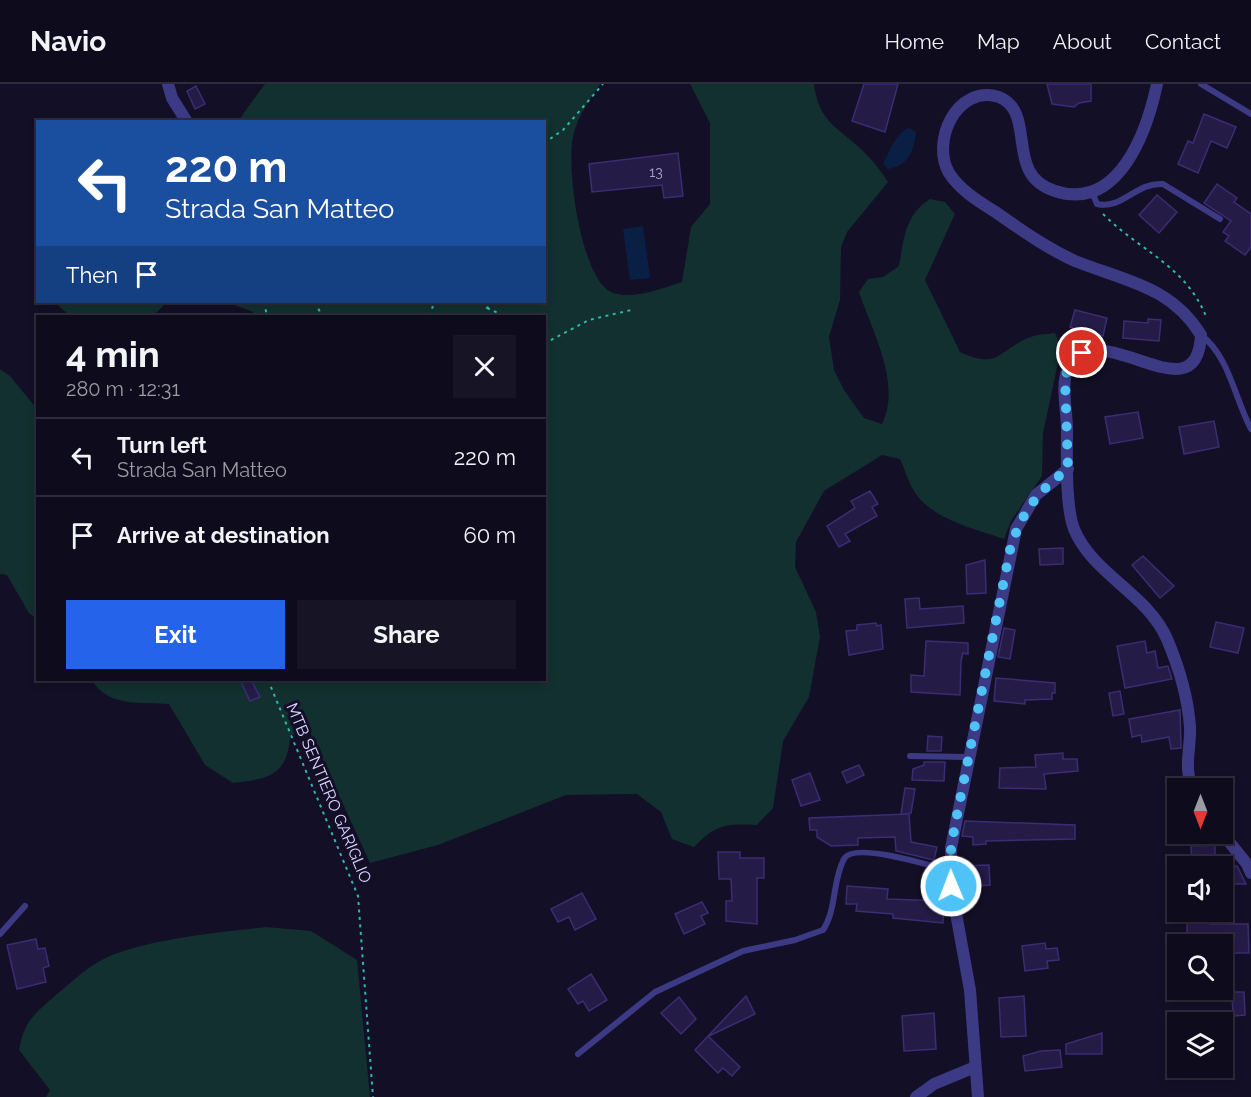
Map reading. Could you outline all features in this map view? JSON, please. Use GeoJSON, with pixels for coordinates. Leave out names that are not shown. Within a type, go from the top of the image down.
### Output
{"type":"FeatureCollection","features":[{"type":"Feature","properties":{"kind":"street"},"geometry":{"type":"LineString","coordinates":[[168,84],[171,98],[186,120]]}},
{"type":"Feature","properties":{"kind":"street"},"geometry":{"type":"LineString","coordinates":[[1157,84],[1145,129],[1133,153],[1116,176],[1094,198],[1055,191],[1030,174],[1024,162],[1017,113],[1000,97],[989,94],[972,96],[951,115],[942,138],[942,152],[950,175],[960,187],[1040,243],[1074,260],[1154,290],[1169,299],[1191,319],[1201,335],[1197,356],[1191,364],[1179,369],[1159,367],[1102,349],[1092,350],[1074,359],[1065,378],[1071,515],[1078,537],[1108,572],[1148,608],[1167,640],[1184,692],[1190,726],[1187,764],[1190,778]]}},
{"type":"Feature","properties":{"kind":"street"},"geometry":{"type":"LineString","coordinates":[[978,1097],[970,990],[950,871],[953,837],[1016,530],[1036,495],[1068,469]]}},
{"type":"Feature","properties":{"kind":"street"},"geometry":{"type":"LineString","coordinates":[[1231,844],[1247,864],[1251,873]]}},
{"type":"Feature","properties":{"kind":"street"},"geometry":{"type":"LineString","coordinates":[[916,1097],[934,1084],[975,1067]]}},
{"type":"Feature","properties":{"kind":"lane"},"geometry":{"type":"LineString","coordinates":[[1201,84],[1251,114]]}},
{"type":"Feature","properties":{"kind":"lane"},"geometry":{"type":"LineString","coordinates":[[1094,198],[1114,204],[1139,188],[1163,184],[1220,219]]}},
{"type":"Feature","properties":{"kind":"lane"},"geometry":{"type":"LineString","coordinates":[[1201,335],[1212,343],[1251,429]]}},
{"type":"Feature","properties":{"kind":"lane"},"geometry":{"type":"LineString","coordinates":[[910,756],[968,758]]}},
{"type":"Feature","properties":{"kind":"lane"},"geometry":{"type":"LineString","coordinates":[[578,1053],[655,992],[743,951],[805,937],[823,930],[831,913],[843,861],[850,854],[857,852],[884,855],[950,871]]}},
{"type":"Feature","properties":{"kind":"lane"},"geometry":{"type":"LineString","coordinates":[[0,934],[25,906]]}},
{"type":"Feature","properties":{"kind":"path"},"geometry":{"type":"LineString","coordinates":[[546,142],[563,130],[603,84]]}},
{"type":"Feature","properties":{"kind":"path"},"geometry":{"type":"LineString","coordinates":[[1094,198],[1104,215],[1148,252],[1181,275],[1197,297],[1206,316],[1209,326],[1201,335]]}},
{"type":"Feature","properties":{"kind":"path"},"geometry":{"type":"LineString","coordinates":[[482,303],[487,308],[503,315]]}},
{"type":"Feature","properties":{"kind":"path"},"geometry":{"type":"LineString","coordinates":[[487,308],[493,303]]}},
{"type":"Feature","properties":{"kind":"path"},"geometry":{"type":"LineString","coordinates":[[546,340],[549,341],[590,320],[632,310]]}},
{"type":"Feature","properties":{"kind":"path","name":"MTB SENTIERO GARIGLIO"},"geometry":{"type":"LineString","coordinates":[[268,681],[358,896],[372,1097]]}},
{"type":"Feature","properties":{"kind":"green space"},"geometry":{"type":"Polygon","coordinates":[[[265,84],[600,84],[580,116],[573,137],[571,152],[574,196],[584,245],[600,283],[611,292],[627,295],[646,293],[682,282],[691,227],[710,204],[710,123],[690,84],[814,84],[821,109],[827,118],[868,156],[888,182],[847,232],[841,247],[840,300],[829,337],[834,370],[844,390],[864,418],[882,424],[889,392],[887,375],[859,292],[868,279],[883,277],[899,266],[904,237],[915,212],[930,199],[945,202],[955,214],[925,280],[960,352],[973,357],[992,359],[1031,337],[1055,333],[1061,349],[1043,433],[1042,476],[1011,521],[1004,539],[933,511],[914,490],[900,459],[882,455],[824,491],[796,542],[795,567],[816,612],[820,637],[809,697],[783,741],[773,808],[757,825],[737,824],[722,827],[708,834],[694,847],[672,839],[661,812],[637,794],[566,795],[438,845],[370,863],[310,732],[290,735],[285,759],[274,773],[256,780],[233,783],[205,765],[169,704],[136,703],[116,699],[98,689],[93,681],[546,681],[546,315],[254,315],[253,312],[229,303],[546,303],[546,120],[239,120],[265,84]]]}},
{"type":"Feature","properties":{"kind":"green space"},"geometry":{"type":"Polygon","coordinates":[[[55,303],[173,303],[164,305],[154,315],[69,315],[55,303]]]}},
{"type":"Feature","properties":{"kind":"green space"},"geometry":{"type":"Polygon","coordinates":[[[0,369],[10,376],[36,408],[36,618],[29,613],[7,575],[0,574],[0,369]]]}},
{"type":"Feature","properties":{"kind":"green space"},"geometry":{"type":"Polygon","coordinates":[[[266,927],[311,931],[357,960],[370,1097],[46,1097],[50,1090],[19,1050],[21,1040],[27,1025],[36,1013],[83,973],[112,955],[149,944],[188,936],[266,927]]]}},
{"type":"Feature","properties":{"kind":"water"},"geometry":{"type":"Polygon","coordinates":[[[909,128],[916,132],[912,151],[901,165],[888,169],[883,164],[890,149],[900,134],[909,128]]]}},
{"type":"Feature","properties":{"kind":"water"},"geometry":{"type":"Polygon","coordinates":[[[643,226],[650,278],[630,280],[623,229],[643,226]]]}},
{"type":"Feature","properties":{"kind":"building"},"geometry":{"type":"Polygon","coordinates":[[[864,84],[898,84],[885,132],[852,121],[864,84]]]}},
{"type":"Feature","properties":{"kind":"building"},"geometry":{"type":"Polygon","coordinates":[[[1047,84],[1091,84],[1091,101],[1079,103],[1074,107],[1052,104],[1047,84]]]}},
{"type":"Feature","properties":{"kind":"building"},"geometry":{"type":"Polygon","coordinates":[[[196,86],[205,104],[195,109],[187,91],[196,86]]]}},
{"type":"Feature","properties":{"kind":"building"},"geometry":{"type":"Polygon","coordinates":[[[1204,114],[1236,127],[1227,148],[1211,141],[1198,173],[1178,164],[1188,141],[1193,143],[1204,114]]]}},
{"type":"Feature","properties":{"kind":"building"},"geometry":{"type":"Polygon","coordinates":[[[678,153],[683,196],[664,198],[662,185],[592,192],[589,164],[678,153]]]}},
{"type":"Feature","properties":{"kind":"building"},"geometry":{"type":"Polygon","coordinates":[[[1217,184],[1237,198],[1234,202],[1251,214],[1251,247],[1245,255],[1225,241],[1229,236],[1223,232],[1231,221],[1204,203],[1217,184]]]}},
{"type":"Feature","properties":{"kind":"building"},"geometry":{"type":"Polygon","coordinates":[[[1157,195],[1177,212],[1159,233],[1139,215],[1157,195]]]}},
{"type":"Feature","properties":{"kind":"building"},"geometry":{"type":"Polygon","coordinates":[[[1075,310],[1107,318],[1103,336],[1070,327],[1075,310]]]}},
{"type":"Feature","properties":{"kind":"building"},"geometry":{"type":"Polygon","coordinates":[[[1148,319],[1161,320],[1159,341],[1123,338],[1124,321],[1148,323],[1148,319]]]}},
{"type":"Feature","properties":{"kind":"building"},"geometry":{"type":"Polygon","coordinates":[[[1138,412],[1143,438],[1110,444],[1105,417],[1138,412]]]}},
{"type":"Feature","properties":{"kind":"building"},"geometry":{"type":"Polygon","coordinates":[[[1214,421],[1219,447],[1184,454],[1179,427],[1214,421]]]}},
{"type":"Feature","properties":{"kind":"building"},"geometry":{"type":"Polygon","coordinates":[[[870,491],[878,504],[872,507],[877,516],[845,534],[850,541],[839,547],[827,526],[855,508],[851,501],[870,491]]]}},
{"type":"Feature","properties":{"kind":"building"},"geometry":{"type":"Polygon","coordinates":[[[1063,548],[1063,564],[1040,565],[1039,549],[1063,548]]]}},
{"type":"Feature","properties":{"kind":"building"},"geometry":{"type":"Polygon","coordinates":[[[1143,556],[1174,586],[1160,598],[1132,565],[1143,556]]]}},
{"type":"Feature","properties":{"kind":"building"},"geometry":{"type":"Polygon","coordinates":[[[985,560],[986,593],[967,594],[966,565],[985,560]]]}},
{"type":"Feature","properties":{"kind":"building"},"geometry":{"type":"Polygon","coordinates":[[[919,598],[920,609],[963,606],[964,623],[907,628],[905,599],[919,598]]]}},
{"type":"Feature","properties":{"kind":"building"},"geometry":{"type":"Polygon","coordinates":[[[1216,622],[1244,628],[1238,653],[1210,647],[1216,622]]]}},
{"type":"Feature","properties":{"kind":"building"},"geometry":{"type":"Polygon","coordinates":[[[876,623],[877,626],[881,625],[883,649],[849,655],[846,631],[857,630],[857,625],[876,623]]]}},
{"type":"Feature","properties":{"kind":"building"},"geometry":{"type":"Polygon","coordinates":[[[1004,628],[1015,630],[1010,659],[998,657],[1004,628]]]}},
{"type":"Feature","properties":{"kind":"building"},"geometry":{"type":"Polygon","coordinates":[[[926,641],[968,643],[968,654],[963,653],[961,661],[960,695],[911,692],[911,675],[924,676],[926,641]]]}},
{"type":"Feature","properties":{"kind":"building"},"geometry":{"type":"Polygon","coordinates":[[[1145,641],[1147,653],[1155,651],[1158,668],[1168,666],[1172,679],[1125,688],[1117,646],[1145,641]]]}},
{"type":"Feature","properties":{"kind":"building"},"geometry":{"type":"Polygon","coordinates":[[[996,678],[1055,683],[1055,693],[1052,693],[1052,699],[1025,700],[1025,704],[994,701],[996,678]]]}},
{"type":"Feature","properties":{"kind":"building"},"geometry":{"type":"Polygon","coordinates":[[[240,681],[252,681],[260,697],[250,701],[240,681]]]}},
{"type":"Feature","properties":{"kind":"building"},"geometry":{"type":"Polygon","coordinates":[[[1120,691],[1124,714],[1113,716],[1109,693],[1120,691]]]}},
{"type":"Feature","properties":{"kind":"building"},"geometry":{"type":"Polygon","coordinates":[[[1180,710],[1181,748],[1171,749],[1169,737],[1142,742],[1141,735],[1132,737],[1129,719],[1180,710]]]}},
{"type":"Feature","properties":{"kind":"building"},"geometry":{"type":"Polygon","coordinates":[[[928,736],[942,737],[941,751],[927,751],[928,736]]]}},
{"type":"Feature","properties":{"kind":"building"},"geometry":{"type":"Polygon","coordinates":[[[1063,753],[1063,759],[1077,759],[1078,771],[1044,774],[1046,789],[999,788],[1000,768],[1036,767],[1035,755],[1063,753]]]}},
{"type":"Feature","properties":{"kind":"building"},"geometry":{"type":"Polygon","coordinates":[[[924,762],[945,762],[944,781],[912,780],[913,769],[924,765],[924,762]]]}},
{"type":"Feature","properties":{"kind":"building"},"geometry":{"type":"Polygon","coordinates":[[[859,765],[864,775],[847,783],[842,772],[859,765]]]}},
{"type":"Feature","properties":{"kind":"building"},"geometry":{"type":"Polygon","coordinates":[[[810,773],[820,800],[801,806],[792,780],[810,773]]]}},
{"type":"Feature","properties":{"kind":"building"},"geometry":{"type":"Polygon","coordinates":[[[905,788],[915,789],[911,813],[909,813],[911,842],[937,847],[934,860],[896,851],[895,837],[858,838],[858,845],[831,846],[817,837],[817,830],[810,830],[809,818],[908,814],[901,814],[905,788]]]}},
{"type":"Feature","properties":{"kind":"building"},"geometry":{"type":"Polygon","coordinates":[[[965,821],[1075,825],[1075,839],[986,841],[986,844],[973,845],[973,837],[962,836],[965,821]]]}},
{"type":"Feature","properties":{"kind":"building"},"geometry":{"type":"Polygon","coordinates":[[[1215,845],[1215,856],[1192,856],[1191,846],[1215,845]]]}},
{"type":"Feature","properties":{"kind":"building"},"geometry":{"type":"Polygon","coordinates":[[[718,852],[740,852],[740,858],[764,858],[764,878],[757,878],[757,924],[726,921],[726,901],[732,901],[731,879],[719,879],[718,852]]]}},
{"type":"Feature","properties":{"kind":"building"},"geometry":{"type":"Polygon","coordinates":[[[989,865],[990,885],[960,887],[959,866],[989,865]]]}},
{"type":"Feature","properties":{"kind":"building"},"geometry":{"type":"Polygon","coordinates":[[[1233,866],[1237,866],[1246,884],[1233,884],[1233,866]]]}},
{"type":"Feature","properties":{"kind":"building"},"geometry":{"type":"Polygon","coordinates":[[[847,886],[888,889],[887,899],[944,901],[943,923],[893,918],[893,914],[856,911],[857,904],[846,904],[847,886]]]}},
{"type":"Feature","properties":{"kind":"building"},"geometry":{"type":"Polygon","coordinates":[[[582,893],[596,919],[575,930],[569,917],[558,922],[551,909],[582,893]]]}},
{"type":"Feature","properties":{"kind":"building"},"geometry":{"type":"Polygon","coordinates":[[[702,902],[708,913],[701,916],[705,924],[684,934],[675,914],[702,902]]]}},
{"type":"Feature","properties":{"kind":"building"},"geometry":{"type":"Polygon","coordinates":[[[1187,922],[1248,924],[1249,953],[1233,953],[1233,934],[1187,934],[1187,922]]]}},
{"type":"Feature","properties":{"kind":"building"},"geometry":{"type":"Polygon","coordinates":[[[36,939],[38,949],[45,948],[49,966],[43,968],[46,982],[17,989],[7,945],[36,939]]]}},
{"type":"Feature","properties":{"kind":"building"},"geometry":{"type":"Polygon","coordinates":[[[1045,943],[1046,949],[1057,948],[1059,960],[1047,961],[1048,968],[1025,971],[1022,946],[1045,943]]]}},
{"type":"Feature","properties":{"kind":"building"},"geometry":{"type":"Polygon","coordinates":[[[591,974],[607,1000],[589,1011],[583,1001],[578,1004],[568,989],[591,974]]]}},
{"type":"Feature","properties":{"kind":"building"},"geometry":{"type":"Polygon","coordinates":[[[1233,992],[1244,992],[1245,1015],[1233,1016],[1233,992]]]}},
{"type":"Feature","properties":{"kind":"building"},"geometry":{"type":"Polygon","coordinates":[[[746,996],[755,1014],[709,1036],[709,1035],[746,996]]]}},
{"type":"Feature","properties":{"kind":"building"},"geometry":{"type":"Polygon","coordinates":[[[1024,996],[1026,1036],[1001,1037],[999,998],[1024,996]]]}},
{"type":"Feature","properties":{"kind":"building"},"geometry":{"type":"Polygon","coordinates":[[[679,997],[696,1019],[681,1034],[661,1013],[679,997]]]}},
{"type":"Feature","properties":{"kind":"building"},"geometry":{"type":"Polygon","coordinates":[[[934,1013],[936,1049],[904,1051],[902,1016],[934,1013]]]}},
{"type":"Feature","properties":{"kind":"building"},"geometry":{"type":"Polygon","coordinates":[[[1102,1033],[1102,1054],[1066,1054],[1066,1044],[1102,1033]]]}},
{"type":"Feature","properties":{"kind":"building"},"geometry":{"type":"Polygon","coordinates":[[[708,1036],[740,1067],[732,1076],[723,1068],[718,1073],[695,1050],[708,1036]]]}},
{"type":"Feature","properties":{"kind":"building"},"geometry":{"type":"Polygon","coordinates":[[[1060,1050],[1062,1067],[1025,1071],[1023,1056],[1041,1051],[1060,1050]]]}},
{"type":"Feature","properties":{"kind":"route"},"geometry":{"type":"LineString","coordinates":[[951,886],[951,848],[955,825],[1010,550],[1023,513],[1045,485],[1068,469],[1065,378],[1074,359],[1082,353]]}}]}
